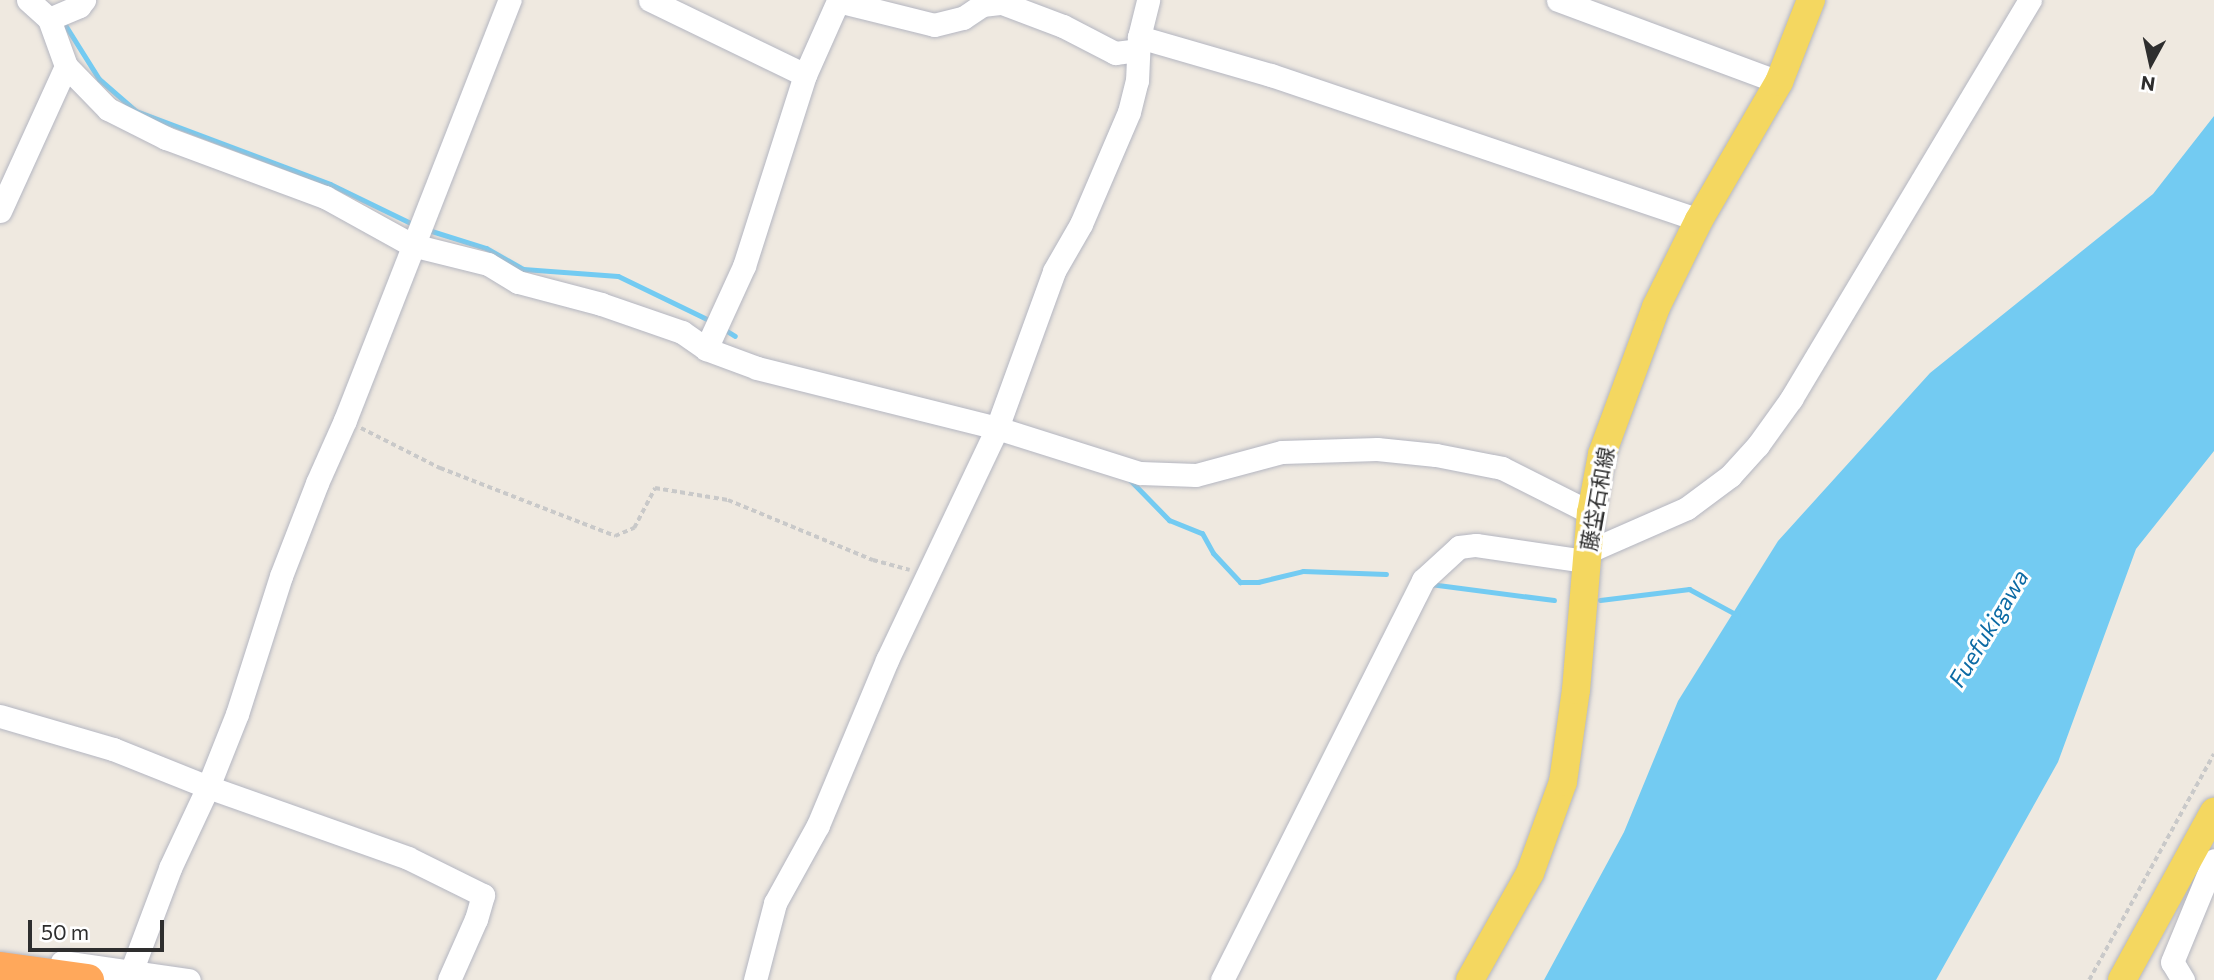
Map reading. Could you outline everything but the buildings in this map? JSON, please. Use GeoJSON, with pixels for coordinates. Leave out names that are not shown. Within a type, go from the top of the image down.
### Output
{"type":"FeatureCollection","features":[{"type":"Feature","properties":{"kind":"highway"},"geometry":{"type":"LineString","coordinates":[[0,968],[87,980]]}},
{"type":"Feature","properties":{"kind":"main road","name":"藤垈石和線"},"geometry":{"type":"LineString","coordinates":[[1470,980],[1514,904],[1547,831],[1563,782],[1576,690],[1591,513],[1602,454],[1656,307],[1699,220],[1779,82],[1811,0]]}},
{"type":"Feature","properties":{"kind":"main road"},"geometry":{"type":"LineString","coordinates":[[2122,980],[2214,812]]}},
{"type":"Feature","properties":{"kind":"street"},"geometry":{"type":"LineString","coordinates":[[28,0],[49,19],[66,66],[108,109],[166,138],[325,197],[414,241],[488,264],[519,282],[601,303],[682,332],[714,333],[757,368],[853,389],[997,428],[1139,474],[1196,475],[1282,453],[1377,449],[1436,455],[1502,468],[1591,513]]}},
{"type":"Feature","properties":{"kind":"street"},"geometry":{"type":"LineString","coordinates":[[49,19],[79,6],[84,0]]}},
{"type":"Feature","properties":{"kind":"street"},"geometry":{"type":"LineString","coordinates":[[129,976],[170,868],[208,787],[237,714],[281,576],[510,0]]}},
{"type":"Feature","properties":{"kind":"street"},"geometry":{"type":"LineString","coordinates":[[650,0],[805,75]]}},
{"type":"Feature","properties":{"kind":"street"},"geometry":{"type":"LineString","coordinates":[[755,980],[775,903],[818,825],[887,660],[997,428],[1054,271],[1081,223],[1129,112],[1138,81],[1139,43],[1148,0]]}},
{"type":"Feature","properties":{"kind":"street"},"geometry":{"type":"LineString","coordinates":[[1558,0],[1779,82]]}},
{"type":"Feature","properties":{"kind":"street"},"geometry":{"type":"LineString","coordinates":[[1222,980],[1423,580],[1459,547],[1476,545],[1586,559],[1687,508],[1730,476],[1758,445],[1791,399],[2030,0]]}},
{"type":"Feature","properties":{"kind":"street"},"geometry":{"type":"LineString","coordinates":[[714,333],[757,229],[805,75],[838,1],[934,25],[963,18],[982,5],[1002,3],[1063,26],[1115,53],[1139,43],[1271,75],[1699,220]]}},
{"type":"Feature","properties":{"kind":"street"},"geometry":{"type":"LineString","coordinates":[[0,211],[66,66]]}},
{"type":"Feature","properties":{"kind":"street"},"geometry":{"type":"LineString","coordinates":[[0,716],[113,749],[208,787],[408,858],[483,895],[476,919],[449,980]]}},
{"type":"Feature","properties":{"kind":"street"},"geometry":{"type":"LineString","coordinates":[[2183,980],[2172,962],[2214,860]]}},
{"type":"Feature","properties":{"kind":"street"},"geometry":{"type":"LineString","coordinates":[[0,956],[129,976],[189,980]]}},
{"type":"Feature","properties":{"kind":"path"},"geometry":{"type":"LineString","coordinates":[[345,420],[440,468],[615,536],[634,528],[656,488],[728,500],[873,560],[929,575]]}},
{"type":"Feature","properties":{"kind":"path"},"geometry":{"type":"LineString","coordinates":[[2090,980],[2214,754]]}},
{"type":"Feature","properties":{"kind":"water","name":"Fuefukigawa"},"geometry":{"type":"Polygon","coordinates":[[[2214,116],[2214,451],[2136,549],[2058,762],[1936,980],[1544,980],[1624,832],[1678,701],[1778,541],[1930,373],[2153,194],[2214,116]]]}},
{"type":"Feature","properties":{"kind":"waterway"},"geometry":{"type":"LineString","coordinates":[[62,20],[99,79],[136,111],[330,184],[415,225]]}},
{"type":"Feature","properties":{"kind":"waterway"},"geometry":{"type":"LineString","coordinates":[[425,229],[486,248],[523,269],[618,276],[713,322]]}},
{"type":"Feature","properties":{"kind":"waterway"},"geometry":{"type":"LineString","coordinates":[[722,328],[735,336]]}},
{"type":"Feature","properties":{"kind":"waterway"},"geometry":{"type":"LineString","coordinates":[[1128,478],[1169,520],[1202,533],[1213,553],[1240,582],[1258,582],[1303,571],[1386,574]]}},
{"type":"Feature","properties":{"kind":"waterway"},"geometry":{"type":"LineString","coordinates":[[1430,584],[1554,600]]}},
{"type":"Feature","properties":{"kind":"waterway"},"geometry":{"type":"LineString","coordinates":[[1600,600],[1689,589],[1737,615]]}}]}
